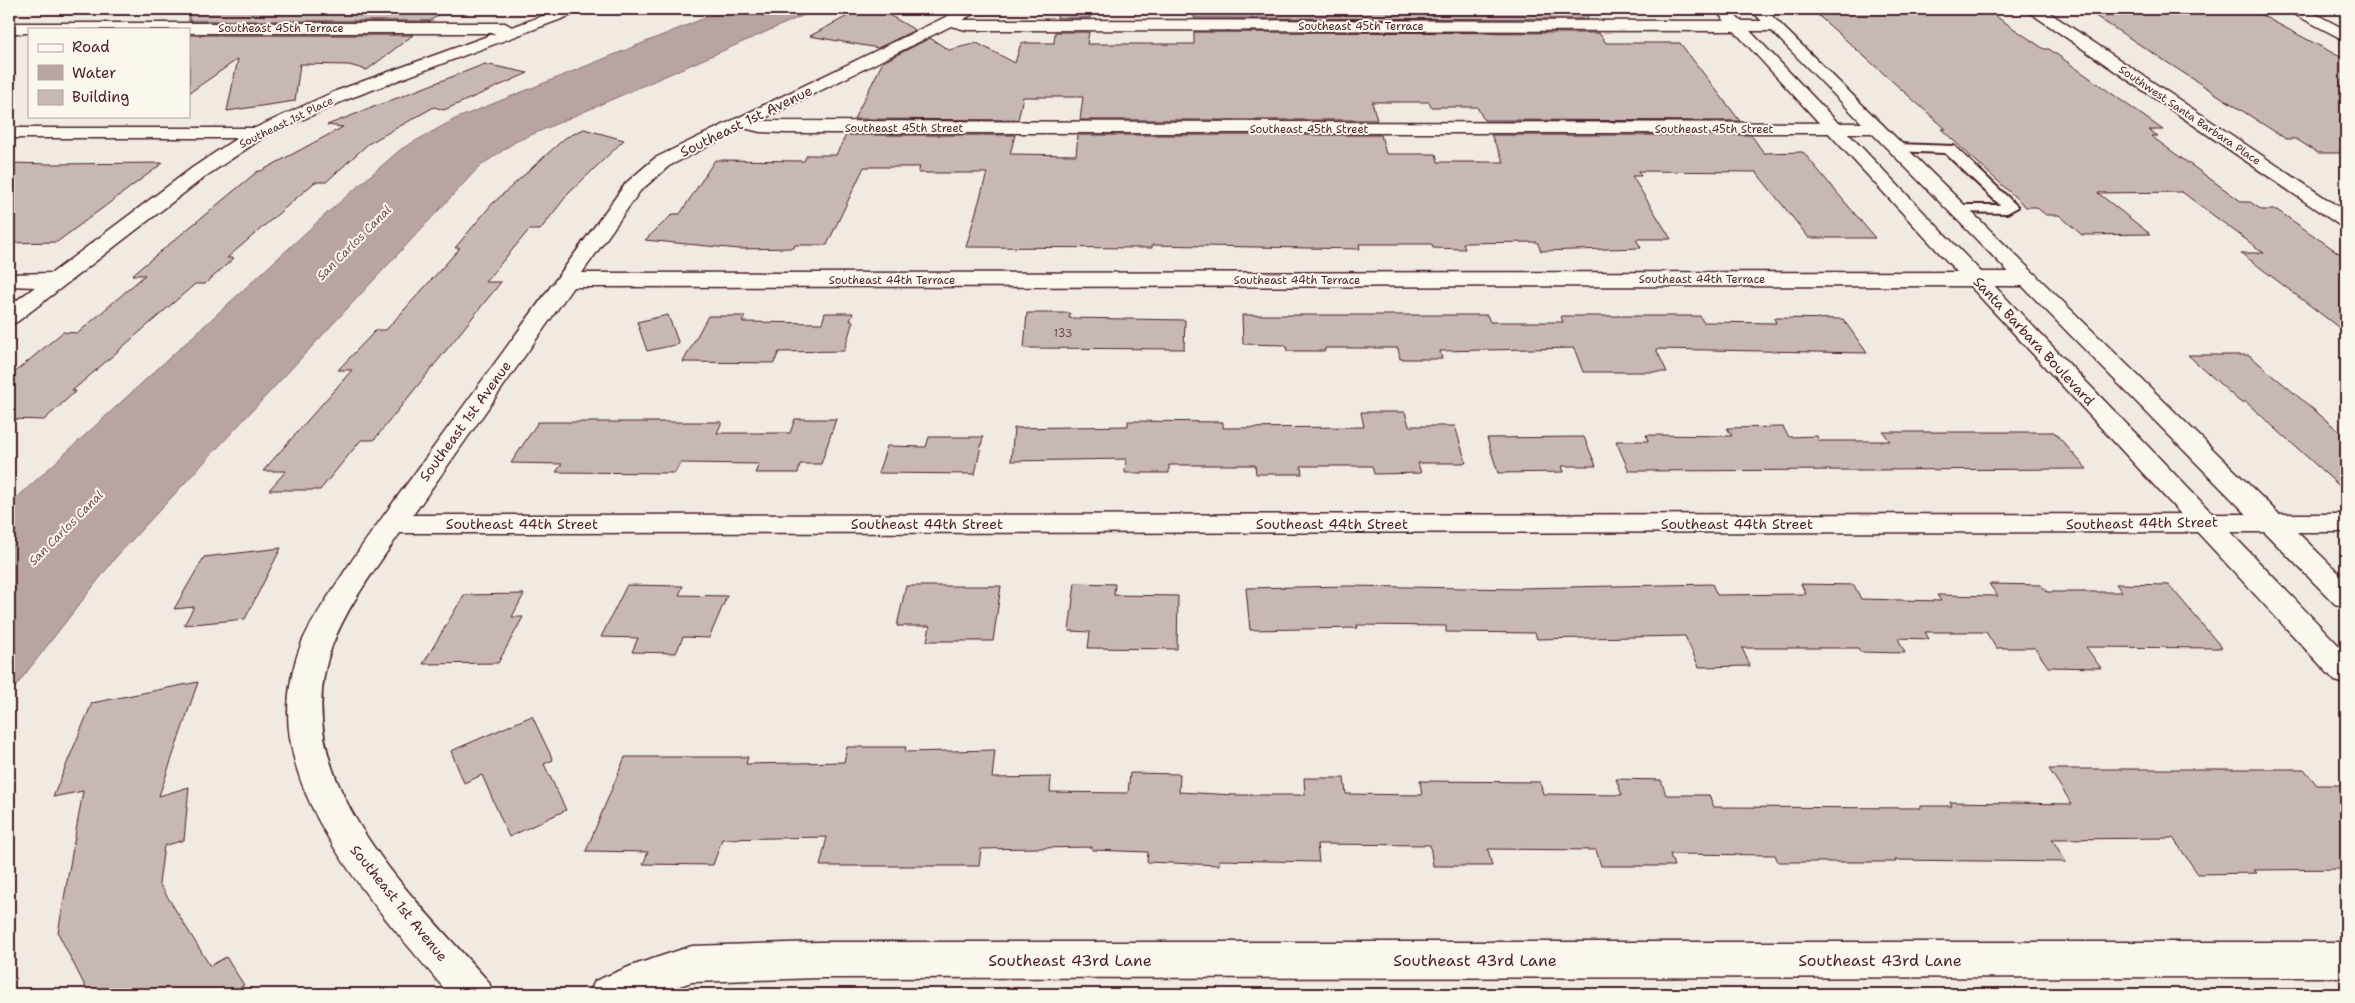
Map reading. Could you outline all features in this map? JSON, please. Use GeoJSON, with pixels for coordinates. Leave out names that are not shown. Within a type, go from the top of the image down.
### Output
{"type":"FeatureCollection","features":[{"type":"Feature","properties":{"kind":"street","name":"Southeast 1st Place"},"geometry":{"type":"LineString","coordinates":[[9,317],[199,172],[258,134],[342,95],[575,9]]}},
{"type":"Feature","properties":{"kind":"street","name":"Southeast 1st Avenue"},"geometry":{"type":"LineString","coordinates":[[474,994],[375,876],[348,840],[318,780],[309,750],[305,717],[306,684],[314,651],[330,619],[392,524],[633,187],[646,174],[662,162],[741,122],[973,9]]}},
{"type":"Feature","properties":{"kind":"street"},"geometry":{"type":"LineString","coordinates":[[1758,9],[2346,597]]}},
{"type":"Feature","properties":{"kind":"street","name":"Southwest Santa Barbara Place"},"geometry":{"type":"LineString","coordinates":[[2034,9],[2346,221]]}},
{"type":"Feature","properties":{"kind":"street"},"geometry":{"type":"LineString","coordinates":[[2295,9],[2346,36]]}},
{"type":"Feature","properties":{"kind":"street","name":"Southeast 45th Terrace"},"geometry":{"type":"LineString","coordinates":[[948,21],[966,25],[985,25],[1729,17],[1774,26]]}},
{"type":"Feature","properties":{"kind":"street","name":"Santa Barbara Boulevard"},"geometry":{"type":"LineString","coordinates":[[1729,17],[2346,673]]}},
{"type":"Feature","properties":{"kind":"street","name":"Southeast 45th Terrace"},"geometry":{"type":"LineString","coordinates":[[9,28],[524,28]]}},
{"type":"Feature","properties":{"kind":"street","name":"Southeast 45th Street"},"geometry":{"type":"LineString","coordinates":[[741,122],[760,127],[807,128],[1876,128]]}},
{"type":"Feature","properties":{"kind":"street"},"geometry":{"type":"LineString","coordinates":[[9,133],[258,134]]}},
{"type":"Feature","properties":{"kind":"street","name":"Southeast 44th Terrace"},"geometry":{"type":"LineString","coordinates":[[566,280],[2028,279]]}},
{"type":"Feature","properties":{"kind":"street"},"geometry":{"type":"LineString","coordinates":[[9,280],[58,280]]}},
{"type":"Feature","properties":{"kind":"street","name":"Southeast 44th Street"},"geometry":{"type":"LineString","coordinates":[[392,524],[2346,523]]}},
{"type":"Feature","properties":{"kind":"street","name":"Southeast 43rd Lane"},"geometry":{"type":"LineString","coordinates":[[609,994],[631,984],[692,964],[819,960],[2346,960]]}},
{"type":"Feature","properties":{"kind":"lane"},"geometry":{"type":"LineString","coordinates":[[1897,148],[1949,149],[2011,207],[2007,209],[1958,209]]}},
{"type":"Feature","properties":{"kind":"water","name":"San Carlos Canal"},"geometry":{"type":"Polygon","coordinates":[[[727,9],[818,9],[515,142],[479,167],[116,557],[9,695],[9,505],[325,215],[401,149],[455,119],[727,9]]]}},
{"type":"Feature","properties":{"kind":"building"},"geometry":{"type":"Polygon","coordinates":[[[189,9],[446,9],[430,21],[189,21],[189,9]]]}},
{"type":"Feature","properties":{"kind":"building"},"geometry":{"type":"Polygon","coordinates":[[[879,9],[915,30],[878,48],[810,36],[857,11],[864,12],[879,9]]]}},
{"type":"Feature","properties":{"kind":"building"},"geometry":{"type":"Polygon","coordinates":[[[1058,9],[1091,9],[1090,18],[1057,18],[1058,9]]]}},
{"type":"Feature","properties":{"kind":"building"},"geometry":{"type":"Polygon","coordinates":[[[1194,9],[1582,9],[1589,19],[1194,18],[1194,9]]]}},
{"type":"Feature","properties":{"kind":"building"},"geometry":{"type":"Polygon","coordinates":[[[1811,9],[1976,9],[1988,11],[2044,49],[2049,49],[2163,130],[2149,130],[2158,136],[2151,136],[2242,202],[2250,202],[2262,210],[2277,210],[2346,258],[2346,333],[2241,253],[2264,253],[2182,192],[2098,193],[2150,234],[2082,235],[2059,215],[2046,215],[2036,207],[2026,207],[1941,129],[1946,129],[1811,9]]]}},
{"type":"Feature","properties":{"kind":"building"},"geometry":{"type":"Polygon","coordinates":[[[2089,9],[2250,9],[2346,60],[2346,153],[2318,153],[2296,139],[2286,139],[2086,10],[2091,10],[2089,9]]]}},
{"type":"Feature","properties":{"kind":"building"},"geometry":{"type":"Polygon","coordinates":[[[1055,32],[1089,32],[1087,44],[1194,44],[1194,32],[1599,33],[1606,43],[1680,43],[1740,121],[1484,120],[1477,107],[1431,107],[1429,102],[1372,102],[1377,120],[1080,120],[1083,97],[1023,97],[1018,120],[854,119],[883,62],[930,38],[949,50],[977,43],[1015,63],[1021,43],[1054,43],[1055,32]]]}},
{"type":"Feature","properties":{"kind":"building"},"geometry":{"type":"Polygon","coordinates":[[[190,35],[413,35],[367,70],[349,65],[300,64],[295,101],[227,111],[238,59],[190,92],[190,35]]]}},
{"type":"Feature","properties":{"kind":"building"},"geometry":{"type":"Polygon","coordinates":[[[485,64],[528,73],[444,110],[434,107],[368,144],[326,182],[315,182],[227,258],[234,258],[205,284],[195,284],[72,391],[76,391],[44,420],[9,419],[9,377],[63,332],[78,333],[145,275],[132,275],[258,171],[343,127],[327,125],[485,64]]]}},
{"type":"Feature","properties":{"kind":"building"},"geometry":{"type":"Polygon","coordinates":[[[584,129],[624,140],[568,194],[540,230],[529,230],[485,282],[501,282],[374,440],[361,440],[320,490],[269,490],[286,471],[263,471],[352,370],[338,370],[376,330],[386,330],[460,248],[455,248],[492,204],[565,138],[584,129]]]}},
{"type":"Feature","properties":{"kind":"building"},"geometry":{"type":"Polygon","coordinates":[[[846,135],[1015,135],[1010,154],[1076,155],[1078,135],[1381,135],[1386,154],[1436,154],[1438,162],[1504,162],[1491,135],[1751,135],[1764,153],[1803,152],[1875,238],[1809,238],[1756,172],[1638,171],[1641,176],[1632,176],[1671,239],[1636,239],[1641,248],[1541,251],[1537,242],[1463,243],[1465,249],[1433,248],[1432,244],[1359,244],[1360,249],[1152,245],[1152,248],[966,247],[987,173],[918,173],[920,167],[864,167],[827,245],[739,249],[645,240],[673,214],[680,214],[715,160],[804,161],[807,155],[836,155],[846,135]]]}},
{"type":"Feature","properties":{"kind":"building"},"geometry":{"type":"Polygon","coordinates":[[[9,163],[163,163],[57,242],[9,243],[9,163]]]}},
{"type":"Feature","properties":{"kind":"building"},"geometry":{"type":"Polygon","coordinates":[[[825,313],[853,313],[850,321],[853,321],[844,351],[779,352],[774,363],[683,362],[708,316],[745,316],[742,322],[822,323],[825,313]]]}},
{"type":"Feature","properties":{"kind":"building"},"geometry":{"type":"Polygon","coordinates":[[[1027,313],[1070,313],[1069,318],[1185,320],[1184,349],[1024,348],[1027,313]]]}},
{"type":"Feature","properties":{"kind":"building"},"geometry":{"type":"Polygon","coordinates":[[[668,315],[679,344],[647,351],[637,322],[668,315]]]}},
{"type":"Feature","properties":{"kind":"building"},"geometry":{"type":"Polygon","coordinates":[[[1242,315],[1487,315],[1490,322],[1563,322],[1561,316],[1700,316],[1703,322],[1776,323],[1774,318],[1843,319],[1867,353],[1656,349],[1667,372],[1583,372],[1574,348],[1440,351],[1442,359],[1400,359],[1398,348],[1325,348],[1325,351],[1287,351],[1286,345],[1243,344],[1242,315]]]}},
{"type":"Feature","properties":{"kind":"building"},"geometry":{"type":"Polygon","coordinates":[[[2188,355],[2249,355],[2346,437],[2346,492],[2246,402],[2240,402],[2188,355]]]}},
{"type":"Feature","properties":{"kind":"building"},"geometry":{"type":"Polygon","coordinates":[[[1361,412],[1405,412],[1409,426],[1455,426],[1466,463],[1418,463],[1421,473],[1374,474],[1372,466],[1301,466],[1302,474],[1256,474],[1255,465],[1169,465],[1169,473],[1125,473],[1126,459],[1011,461],[1014,428],[1128,426],[1128,421],[1223,422],[1223,428],[1364,427],[1361,412]]]}},
{"type":"Feature","properties":{"kind":"building"},"geometry":{"type":"Polygon","coordinates":[[[795,419],[836,419],[821,464],[800,464],[798,473],[755,473],[759,464],[680,463],[675,473],[556,472],[562,464],[511,463],[538,422],[722,422],[717,433],[790,433],[795,419]]]}},
{"type":"Feature","properties":{"kind":"building"},"geometry":{"type":"Polygon","coordinates":[[[1783,427],[1789,437],[1817,436],[1819,441],[1890,441],[1883,432],[2054,432],[2087,469],[1629,471],[1616,441],[1648,441],[1646,435],[1732,436],[1727,428],[1783,427]]]}},
{"type":"Feature","properties":{"kind":"building"},"geometry":{"type":"Polygon","coordinates":[[[929,437],[983,437],[975,474],[878,473],[887,446],[926,447],[929,437]]]}},
{"type":"Feature","properties":{"kind":"building"},"geometry":{"type":"Polygon","coordinates":[[[1584,437],[1596,466],[1562,466],[1564,472],[1498,473],[1487,438],[1584,437]]]}},
{"type":"Feature","properties":{"kind":"building"},"geometry":{"type":"Polygon","coordinates":[[[281,548],[245,619],[184,625],[194,607],[174,609],[204,557],[281,548]]]}},
{"type":"Feature","properties":{"kind":"building"},"geometry":{"type":"Polygon","coordinates":[[[1075,583],[1115,584],[1114,595],[1178,596],[1177,649],[1088,648],[1090,632],[1069,631],[1075,583]]]}},
{"type":"Feature","properties":{"kind":"building"},"geometry":{"type":"Polygon","coordinates":[[[1712,584],[1717,595],[1806,594],[1801,584],[1854,585],[1861,599],[1941,601],[1937,595],[1998,596],[1989,584],[2041,585],[2047,592],[2122,592],[2116,584],[2169,585],[2222,648],[2086,647],[2101,668],[2048,667],[2035,648],[1996,648],[1986,632],[1925,632],[1929,639],[1898,638],[1905,653],[1860,652],[1858,648],[1742,648],[1750,666],[1699,667],[1685,636],[1537,639],[1535,633],[1446,632],[1446,626],[1357,625],[1358,628],[1250,630],[1246,588],[1350,586],[1521,589],[1712,584]]]}},
{"type":"Feature","properties":{"kind":"building"},"geometry":{"type":"Polygon","coordinates":[[[627,585],[683,586],[679,595],[727,596],[709,638],[683,637],[676,653],[632,652],[638,638],[601,637],[627,585]]]}},
{"type":"Feature","properties":{"kind":"building"},"geometry":{"type":"Polygon","coordinates":[[[906,586],[1001,586],[993,641],[927,641],[930,626],[897,626],[906,586]]]}},
{"type":"Feature","properties":{"kind":"building"},"geometry":{"type":"Polygon","coordinates":[[[524,594],[512,617],[523,617],[498,663],[423,664],[464,595],[524,594]]]}},
{"type":"Feature","properties":{"kind":"building"},"geometry":{"type":"Polygon","coordinates":[[[198,682],[159,796],[189,787],[184,840],[164,846],[159,883],[210,966],[226,957],[244,985],[229,994],[89,994],[58,933],[83,791],[53,797],[92,703],[198,682]]]}},
{"type":"Feature","properties":{"kind":"building"},"geometry":{"type":"Polygon","coordinates":[[[532,716],[553,760],[544,764],[566,810],[509,837],[482,775],[464,783],[451,751],[532,716]]]}},
{"type":"Feature","properties":{"kind":"building"},"geometry":{"type":"Polygon","coordinates":[[[847,747],[906,747],[905,752],[995,750],[992,778],[1051,777],[1050,792],[1128,793],[1130,773],[1180,774],[1179,792],[1234,795],[1305,795],[1304,778],[1344,778],[1346,794],[1422,795],[1420,781],[1540,782],[1543,794],[1622,795],[1616,779],[1661,780],[1666,795],[1709,795],[1714,807],[1921,808],[1920,806],[1952,806],[1950,802],[2072,804],[2049,769],[2304,769],[2317,785],[2346,785],[2346,869],[2254,870],[2257,873],[2198,874],[2173,838],[2052,839],[2066,862],[1895,860],[1896,862],[1778,862],[1775,855],[1670,854],[1674,866],[1601,866],[1596,850],[1488,849],[1492,866],[1433,866],[1430,845],[1317,844],[1319,862],[1219,860],[1219,865],[1147,862],[1148,852],[1092,850],[1092,847],[981,849],[979,866],[820,866],[827,837],[722,839],[713,865],[643,864],[648,852],[586,851],[625,757],[748,757],[746,764],[844,762],[847,747]]]}}]}
